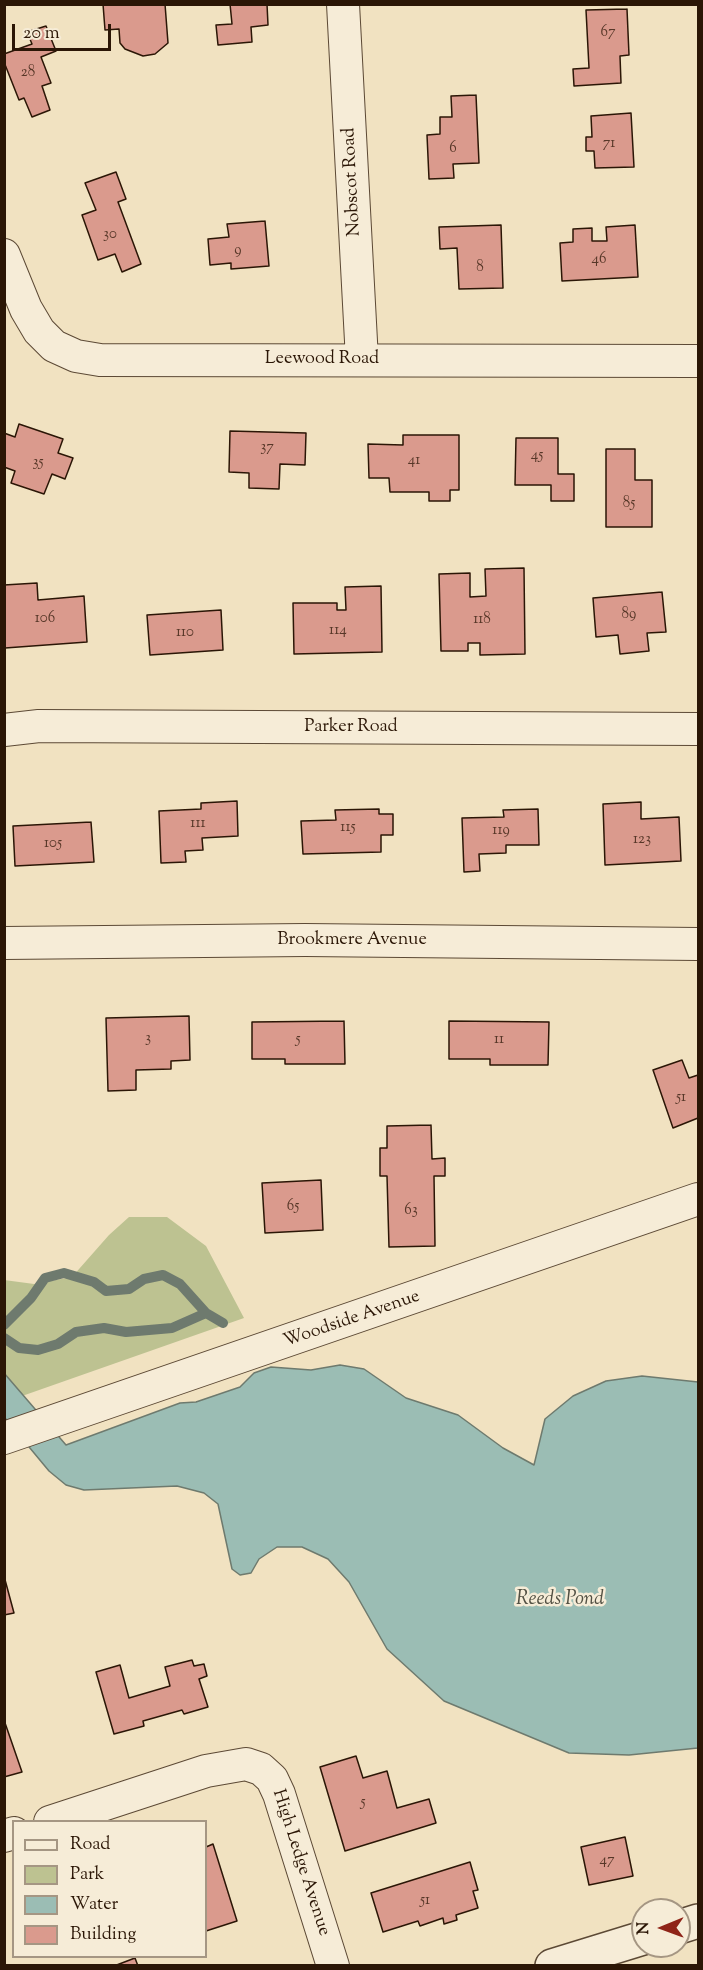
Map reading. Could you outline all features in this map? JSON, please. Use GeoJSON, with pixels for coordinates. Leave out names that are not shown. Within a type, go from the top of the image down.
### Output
{"type":"FeatureCollection","features":[{"type":"Feature","properties":{"kind":"street","name":"Nobscot Road"},"geometry":{"type":"LineString","coordinates":[[343,4],[362,360]]}},
{"type":"Feature","properties":{"kind":"street","name":"Leewood Road"},"geometry":{"type":"LineString","coordinates":[[4,255],[26,309],[39,331],[54,346],[76,356],[124,360],[699,361]]}},
{"type":"Feature","properties":{"kind":"street","name":"Parker Road"},"geometry":{"type":"LineString","coordinates":[[4,730],[39,726],[699,729]]}},
{"type":"Feature","properties":{"kind":"street","name":"Brookmere Avenue"},"geometry":{"type":"LineString","coordinates":[[4,943],[316,940],[699,944]]}},
{"type":"Feature","properties":{"kind":"street","name":"Woodside Avenue"},"geometry":{"type":"LineString","coordinates":[[4,1438],[65,1415],[372,1314],[699,1199]]}},
{"type":"Feature","properties":{"kind":"street","name":"High Ledge Avenue"},"geometry":{"type":"LineString","coordinates":[[53,1820],[206,1771],[246,1764],[261,1769],[272,1779],[279,1794],[333,1965]]}},
{"type":"Feature","properties":{"kind":"street"},"geometry":{"type":"LineString","coordinates":[[552,1965],[631,1942]]}},
{"type":"Feature","properties":{"kind":"green space"},"geometry":{"type":"Polygon","coordinates":[[[129,1217],[167,1217],[206,1246],[244,1318],[5,1402],[4,1280],[34,1284],[72,1277],[109,1235],[129,1217]]]}},
{"type":"Feature","properties":{"kind":"water","name":"Reeds Pond"},"geometry":{"type":"Polygon","coordinates":[[[340,1365],[364,1369],[406,1398],[458,1415],[503,1448],[534,1465],[545,1419],[573,1396],[606,1381],[642,1376],[698,1382],[698,1748],[629,1755],[569,1753],[444,1701],[387,1649],[349,1582],[328,1559],[302,1547],[277,1547],[259,1559],[251,1573],[240,1575],[232,1569],[218,1504],[204,1493],[177,1486],[84,1490],[66,1485],[49,1471],[5,1418],[4,1373],[66,1445],[180,1403],[196,1402],[240,1387],[254,1373],[271,1367],[311,1370],[340,1365]]]}},
{"type":"Feature","properties":{"kind":"building"},"geometry":{"type":"Polygon","coordinates":[[[103,4],[165,4],[168,43],[155,54],[143,56],[125,49],[120,43],[119,29],[105,30],[103,4]]]}},
{"type":"Feature","properties":{"kind":"building"},"geometry":{"type":"Polygon","coordinates":[[[230,4],[267,4],[268,25],[251,27],[252,42],[218,45],[216,25],[232,24],[230,4]]]}},
{"type":"Feature","properties":{"kind":"building"},"geometry":{"type":"Polygon","coordinates":[[[627,9],[629,55],[620,56],[621,83],[574,86],[573,69],[589,68],[586,10],[627,9]]]}},
{"type":"Feature","properties":{"kind":"building"},"geometry":{"type":"Polygon","coordinates":[[[46,26],[56,51],[41,57],[51,83],[42,86],[50,110],[32,117],[24,98],[19,100],[4,62],[4,54],[32,44],[27,32],[46,26]]]}},
{"type":"Feature","properties":{"kind":"building"},"geometry":{"type":"Polygon","coordinates":[[[476,95],[479,163],[453,164],[454,178],[429,179],[427,135],[440,134],[440,117],[452,117],[451,96],[476,95]]]}},
{"type":"Feature","properties":{"kind":"building"},"geometry":{"type":"Polygon","coordinates":[[[631,113],[634,167],[595,168],[594,151],[586,151],[586,137],[592,137],[591,116],[631,113]]]}},
{"type":"Feature","properties":{"kind":"building"},"geometry":{"type":"Polygon","coordinates":[[[116,172],[126,199],[118,202],[141,264],[122,272],[115,254],[98,260],[82,215],[96,210],[85,183],[116,172]]]}},
{"type":"Feature","properties":{"kind":"building"},"geometry":{"type":"Polygon","coordinates":[[[265,221],[269,266],[231,269],[231,263],[210,265],[208,239],[229,237],[227,224],[265,221]]]}},
{"type":"Feature","properties":{"kind":"building"},"geometry":{"type":"Polygon","coordinates":[[[501,225],[503,288],[459,289],[457,248],[440,249],[439,227],[501,225]]]}},
{"type":"Feature","properties":{"kind":"building"},"geometry":{"type":"Polygon","coordinates":[[[635,225],[638,277],[562,281],[560,243],[573,242],[573,229],[592,228],[592,241],[607,241],[606,227],[635,225]]]}},
{"type":"Feature","properties":{"kind":"building"},"geometry":{"type":"Polygon","coordinates":[[[19,424],[63,439],[58,453],[73,458],[65,479],[52,474],[44,494],[11,483],[15,471],[4,467],[4,433],[15,437],[19,424]]]}},
{"type":"Feature","properties":{"kind":"building"},"geometry":{"type":"Polygon","coordinates":[[[230,431],[306,433],[305,465],[280,464],[279,489],[249,488],[249,473],[229,472],[230,431]]]}},
{"type":"Feature","properties":{"kind":"building"},"geometry":{"type":"Polygon","coordinates":[[[403,435],[459,435],[459,490],[450,490],[450,501],[429,501],[429,492],[390,492],[389,478],[369,478],[368,444],[403,445],[403,435]]]}},
{"type":"Feature","properties":{"kind":"building"},"geometry":{"type":"Polygon","coordinates":[[[516,438],[558,438],[558,474],[574,474],[574,501],[551,501],[551,485],[515,485],[516,438]]]}},
{"type":"Feature","properties":{"kind":"building"},"geometry":{"type":"Polygon","coordinates":[[[606,449],[635,449],[635,480],[652,480],[652,527],[606,527],[606,449]]]}},
{"type":"Feature","properties":{"kind":"building"},"geometry":{"type":"Polygon","coordinates":[[[524,568],[525,654],[480,655],[480,643],[468,643],[468,651],[441,651],[439,574],[470,573],[470,597],[486,596],[485,569],[524,568]]]}},
{"type":"Feature","properties":{"kind":"building"},"geometry":{"type":"Polygon","coordinates":[[[37,583],[38,600],[84,596],[87,642],[5,648],[4,585],[37,583]]]}},
{"type":"Feature","properties":{"kind":"building"},"geometry":{"type":"Polygon","coordinates":[[[381,586],[382,652],[294,654],[293,603],[337,603],[337,610],[346,610],[345,587],[381,586]]]}},
{"type":"Feature","properties":{"kind":"building"},"geometry":{"type":"Polygon","coordinates":[[[662,592],[666,632],[647,633],[649,651],[620,654],[618,635],[596,637],[593,598],[662,592]]]}},
{"type":"Feature","properties":{"kind":"building"},"geometry":{"type":"Polygon","coordinates":[[[221,610],[223,650],[150,655],[147,615],[221,610]]]}},
{"type":"Feature","properties":{"kind":"building"},"geometry":{"type":"Polygon","coordinates":[[[237,801],[238,836],[202,838],[203,850],[185,851],[186,862],[161,863],[159,811],[201,809],[201,803],[237,801]]]}},
{"type":"Feature","properties":{"kind":"building"},"geometry":{"type":"Polygon","coordinates":[[[641,802],[641,819],[679,817],[681,861],[605,865],[603,804],[641,802]]]}},
{"type":"Feature","properties":{"kind":"building"},"geometry":{"type":"Polygon","coordinates":[[[379,809],[379,814],[393,814],[393,835],[381,835],[381,852],[303,854],[301,821],[336,820],[335,810],[379,809]]]}},
{"type":"Feature","properties":{"kind":"building"},"geometry":{"type":"Polygon","coordinates":[[[538,809],[539,845],[506,845],[506,853],[479,854],[480,871],[464,872],[462,818],[504,817],[503,810],[538,809]]]}},
{"type":"Feature","properties":{"kind":"building"},"geometry":{"type":"Polygon","coordinates":[[[91,822],[94,862],[15,866],[13,826],[91,822]]]}},
{"type":"Feature","properties":{"kind":"building"},"geometry":{"type":"Polygon","coordinates":[[[189,1016],[190,1060],[171,1061],[171,1069],[136,1070],[136,1090],[108,1091],[106,1018],[189,1016]]]}},
{"type":"Feature","properties":{"kind":"building"},"geometry":{"type":"Polygon","coordinates":[[[344,1021],[345,1064],[285,1064],[285,1059],[252,1059],[252,1022],[344,1021]]]}},
{"type":"Feature","properties":{"kind":"building"},"geometry":{"type":"Polygon","coordinates":[[[449,1021],[549,1022],[548,1065],[490,1065],[490,1059],[449,1059],[449,1021]]]}},
{"type":"Feature","properties":{"kind":"building"},"geometry":{"type":"Polygon","coordinates":[[[682,1060],[689,1078],[698,1075],[698,1118],[673,1128],[653,1070],[682,1060]]]}},
{"type":"Feature","properties":{"kind":"building"},"geometry":{"type":"Polygon","coordinates":[[[431,1125],[432,1159],[445,1158],[445,1176],[434,1176],[435,1246],[389,1247],[387,1176],[380,1176],[380,1148],[387,1148],[387,1126],[431,1125]]]}},
{"type":"Feature","properties":{"kind":"building"},"geometry":{"type":"Polygon","coordinates":[[[321,1180],[323,1230],[265,1233],[262,1183],[321,1180]]]}},
{"type":"Feature","properties":{"kind":"building"},"geometry":{"type":"Polygon","coordinates":[[[4,1576],[14,1613],[4,1615],[4,1576]]]}},
{"type":"Feature","properties":{"kind":"building"},"geometry":{"type":"Polygon","coordinates":[[[192,1660],[194,1666],[204,1664],[207,1676],[199,1679],[208,1707],[184,1714],[182,1710],[143,1721],[144,1726],[114,1734],[96,1672],[120,1665],[129,1698],[170,1686],[165,1667],[192,1660]]]}},
{"type":"Feature","properties":{"kind":"building"},"geometry":{"type":"Polygon","coordinates":[[[4,1720],[22,1772],[4,1777],[4,1720]]]}},
{"type":"Feature","properties":{"kind":"building"},"geometry":{"type":"Polygon","coordinates":[[[356,1756],[363,1778],[387,1771],[397,1808],[429,1799],[436,1823],[345,1851],[320,1767],[356,1756]]]}},
{"type":"Feature","properties":{"kind":"building"},"geometry":{"type":"Polygon","coordinates":[[[625,1837],[633,1876],[589,1885],[581,1847],[625,1837]]]}},
{"type":"Feature","properties":{"kind":"building"},"geometry":{"type":"Polygon","coordinates":[[[213,1844],[237,1921],[207,1931],[207,1847],[213,1844]]]}},
{"type":"Feature","properties":{"kind":"building"},"geometry":{"type":"Polygon","coordinates":[[[470,1862],[478,1890],[473,1891],[478,1908],[456,1915],[457,1920],[444,1924],[443,1918],[420,1926],[418,1921],[383,1932],[371,1893],[470,1862]]]}},
{"type":"Feature","properties":{"kind":"building"},"geometry":{"type":"Polygon","coordinates":[[[135,1958],[138,1966],[114,1966],[135,1958]]]}},
{"type":"Feature","properties":{"kind":"waterway"},"geometry":{"type":"LineString","coordinates":[[4,1325],[31,1298],[45,1278],[64,1273],[94,1282],[106,1291],[129,1289],[144,1279],[163,1275],[180,1284],[206,1313],[223,1323]]}},
{"type":"Feature","properties":{"kind":"waterway"},"geometry":{"type":"LineString","coordinates":[[4,1338],[19,1348],[38,1350],[58,1344],[76,1332],[104,1328],[126,1332],[172,1328],[206,1313]]}}]}
